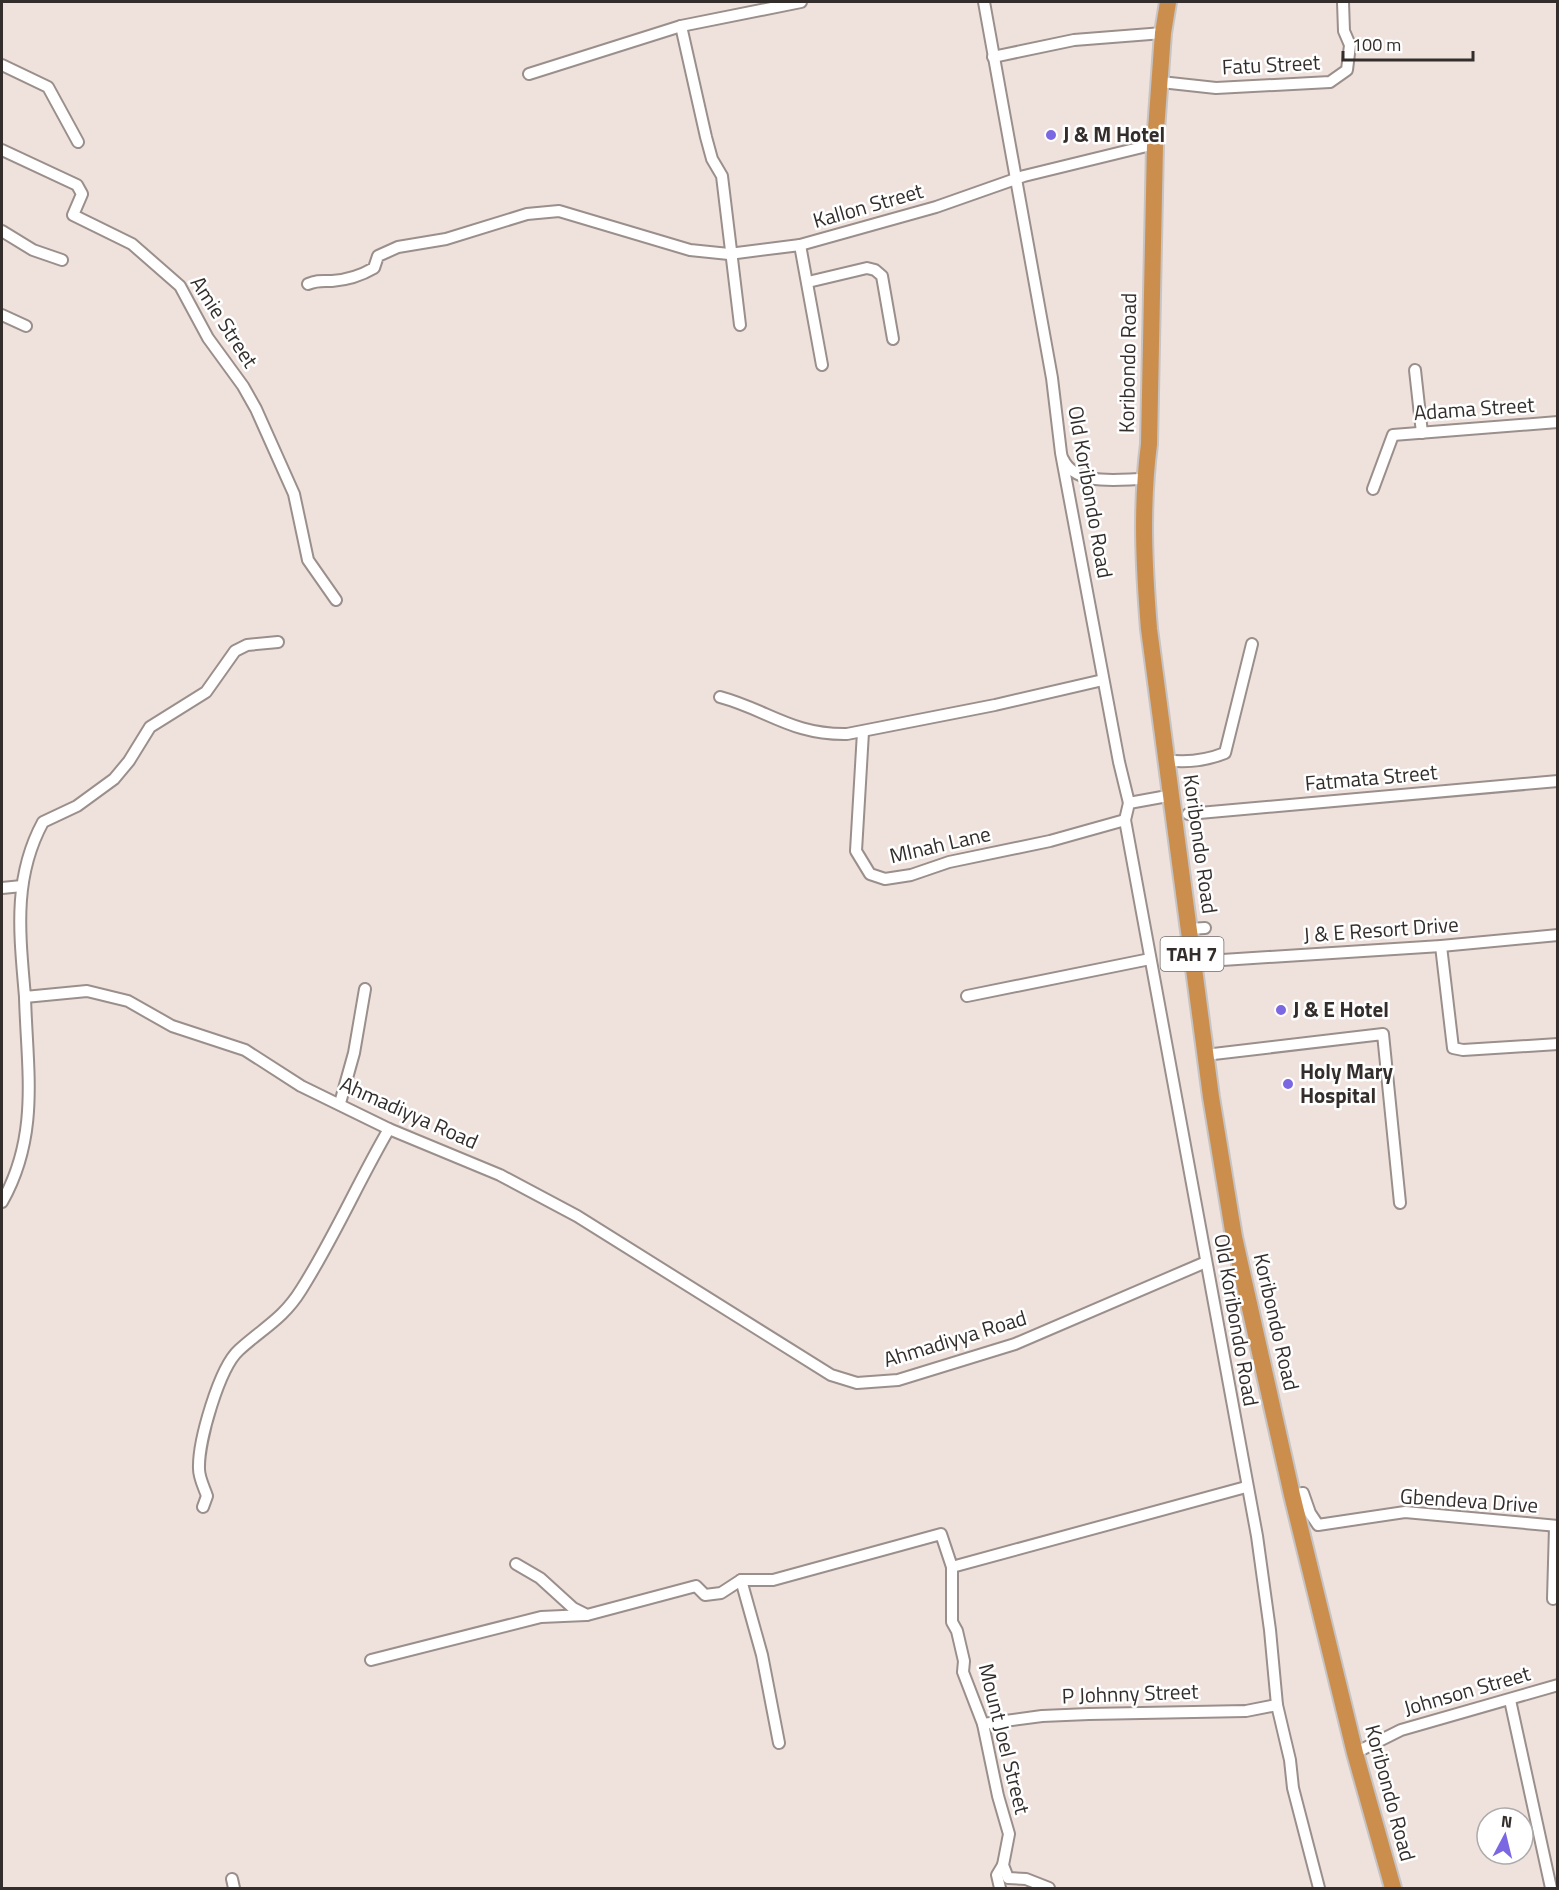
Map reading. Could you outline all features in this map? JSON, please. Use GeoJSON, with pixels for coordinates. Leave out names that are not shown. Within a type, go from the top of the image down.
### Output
{"type":"FeatureCollection","features":[{"type":"Feature","properties":{"kind":"highway","name":"Koribondo Road"},"geometry":{"type":"LineString","coordinates":[[1168,2],[1163,33],[1155,144],[1149,444],[1144,479],[1143,552],[1149,629],[1165,760],[1197,929],[1205,1055],[1234,1237],[1292,1495],[1355,1753],[1393,1888]]}},
{"type":"Feature","properties":{"kind":"street"},"geometry":{"type":"LineString","coordinates":[[530,74],[681,26],[759,5],[801,2]]}},
{"type":"Feature","properties":{"kind":"street","name":"Old Koribondo Road"},"geometry":{"type":"LineString","coordinates":[[984,2],[1052,378],[1061,453],[1103,680],[1129,803],[1125,820],[1246,1488],[1257,1536],[1270,1630],[1277,1705],[1290,1760],[1293,1788],[1320,1888]]}},
{"type":"Feature","properties":{"kind":"street","name":"Fatu Street"},"geometry":{"type":"LineString","coordinates":[[1161,82],[1216,88],[1330,82],[1347,70],[1350,45],[1344,31],[1343,2]]}},
{"type":"Feature","properties":{"kind":"street"},"geometry":{"type":"LineString","coordinates":[[681,26],[712,159],[722,176],[729,254],[740,325]]}},
{"type":"Feature","properties":{"kind":"street"},"geometry":{"type":"LineString","coordinates":[[993,57],[1074,40],[1163,33]]}},
{"type":"Feature","properties":{"kind":"street"},"geometry":{"type":"LineString","coordinates":[[2,65],[48,87],[78,142]]}},
{"type":"Feature","properties":{"kind":"street","name":"Kallon Street"},"geometry":{"type":"LineString","coordinates":[[308,284],[317,280],[334,281],[361,276],[374,268],[378,256],[398,247],[446,239],[528,214],[559,211],[690,250],[729,254],[800,245],[1155,144]]}},
{"type":"Feature","properties":{"kind":"street","name":"Amie Street"},"geometry":{"type":"LineString","coordinates":[[2,150],[77,185],[82,194],[73,215],[132,244],[180,286],[208,338],[243,386],[255,409],[294,494],[308,560],[336,600]]}},
{"type":"Feature","properties":{"kind":"street"},"geometry":{"type":"LineString","coordinates":[[2,231],[33,250],[62,260]]}},
{"type":"Feature","properties":{"kind":"street"},"geometry":{"type":"LineString","coordinates":[[800,245],[822,365]]}},
{"type":"Feature","properties":{"kind":"street"},"geometry":{"type":"LineString","coordinates":[[808,282],[867,268],[875,270],[882,276],[893,339]]}},
{"type":"Feature","properties":{"kind":"street"},"geometry":{"type":"LineString","coordinates":[[2,315],[26,326]]}},
{"type":"Feature","properties":{"kind":"street"},"geometry":{"type":"LineString","coordinates":[[1415,370],[1422,433]]}},
{"type":"Feature","properties":{"kind":"street","name":"Adama Street"},"geometry":{"type":"LineString","coordinates":[[1373,489],[1393,435],[1557,422]]}},
{"type":"Feature","properties":{"kind":"street"},"geometry":{"type":"LineString","coordinates":[[1061,453],[1066,465],[1078,476],[1094,479],[1144,479]]}},
{"type":"Feature","properties":{"kind":"street"},"geometry":{"type":"LineString","coordinates":[[2,1202],[24,1146],[30,1112],[25,997],[18,915],[22,886],[43,822],[77,806],[114,779],[129,761],[150,727],[206,692],[235,651],[248,645],[278,642]]}},
{"type":"Feature","properties":{"kind":"street"},"geometry":{"type":"LineString","coordinates":[[1165,760],[1180,763],[1209,759],[1225,753],[1252,644]]}},
{"type":"Feature","properties":{"kind":"street"},"geometry":{"type":"LineString","coordinates":[[720,697],[737,701],[796,728],[827,734],[863,732],[1103,680]]}},
{"type":"Feature","properties":{"kind":"street","name":"MInah Lane"},"geometry":{"type":"LineString","coordinates":[[863,732],[856,852],[870,874],[885,879],[911,875],[949,862],[1050,841],[1125,820]]}},
{"type":"Feature","properties":{"kind":"street","name":"Fatmata Street"},"geometry":{"type":"LineString","coordinates":[[1188,814],[1557,781]]}},
{"type":"Feature","properties":{"kind":"street"},"geometry":{"type":"LineString","coordinates":[[1129,803],[1173,795]]}},
{"type":"Feature","properties":{"kind":"street"},"geometry":{"type":"LineString","coordinates":[[2,888],[22,886]]}},
{"type":"Feature","properties":{"kind":"street","name":"J & E Resort Drive"},"geometry":{"type":"LineString","coordinates":[[1207,961],[1441,946],[1557,935]]}},
{"type":"Feature","properties":{"kind":"street"},"geometry":{"type":"LineString","coordinates":[[1441,946],[1453,1048],[1463,1050],[1557,1044]]}},
{"type":"Feature","properties":{"kind":"street"},"geometry":{"type":"LineString","coordinates":[[967,996],[1150,959]]}},
{"type":"Feature","properties":{"kind":"street"},"geometry":{"type":"LineString","coordinates":[[339,1103],[354,1053],[366,989]]}},
{"type":"Feature","properties":{"kind":"street","name":"Ahmadiyya Road"},"geometry":{"type":"LineString","coordinates":[[25,997],[87,991],[128,1001],[172,1026],[244,1050],[301,1086],[389,1129],[500,1175],[577,1216],[831,1375],[857,1383],[898,1380],[1015,1344],[1206,1262]]}},
{"type":"Feature","properties":{"kind":"street"},"geometry":{"type":"LineString","coordinates":[[1205,1055],[1383,1035],[1400,1203]]}},
{"type":"Feature","properties":{"kind":"street"},"geometry":{"type":"LineString","coordinates":[[202,1507],[207,1496],[199,1473],[199,1458],[220,1380],[227,1363],[238,1350],[286,1314],[321,1256],[363,1173],[389,1129]]}},
{"type":"Feature","properties":{"kind":"street"},"geometry":{"type":"LineString","coordinates":[[952,1567],[1246,1488]]}},
{"type":"Feature","properties":{"kind":"street","name":"Gbendeva Drive"},"geometry":{"type":"LineString","coordinates":[[1292,1495],[1303,1492],[1310,1513],[1318,1525],[1405,1512],[1556,1527]]}},
{"type":"Feature","properties":{"kind":"street"},"geometry":{"type":"LineString","coordinates":[[1553,1599],[1556,1527]]}},
{"type":"Feature","properties":{"kind":"street","name":"Mount Joel Street"},"geometry":{"type":"LineString","coordinates":[[741,1580],[773,1580],[941,1534],[952,1567],[952,1622],[957,1631],[964,1661],[963,1672],[983,1724],[998,1796],[1009,1834],[1003,1865],[998,1875],[1000,1888]]}},
{"type":"Feature","properties":{"kind":"street"},"geometry":{"type":"LineString","coordinates":[[516,1564],[540,1578],[573,1608],[587,1616]]}},
{"type":"Feature","properties":{"kind":"street"},"geometry":{"type":"LineString","coordinates":[[371,1659],[541,1617],[587,1616],[696,1586],[705,1594],[721,1593],[741,1580],[762,1655],[779,1743]]}},
{"type":"Feature","properties":{"kind":"street","name":"Johnson Street"},"geometry":{"type":"LineString","coordinates":[[1355,1753],[1401,1730],[1557,1685]]}},
{"type":"Feature","properties":{"kind":"street"},"geometry":{"type":"LineString","coordinates":[[1510,1700],[1551,1888]]}},
{"type":"Feature","properties":{"kind":"street","name":"P Johnny Street"},"geometry":{"type":"LineString","coordinates":[[983,1724],[1042,1716],[1246,1711],[1277,1705]]}},
{"type":"Feature","properties":{"kind":"street"},"geometry":{"type":"LineString","coordinates":[[1003,1865],[1008,1878],[1026,1879],[1049,1888]]}},
{"type":"Feature","properties":{"kind":"place","name":"J & M Hotel"},"geometry":{"type":"Point","coordinates":[1051,135]}},
{"type":"Feature","properties":{"kind":"place","name":"J & E Hotel"},"geometry":{"type":"Point","coordinates":[1281,1010]}},
{"type":"Feature","properties":{"kind":"place","name":"Holy Mary Hospital"},"geometry":{"type":"Point","coordinates":[1288,1084]}}]}
